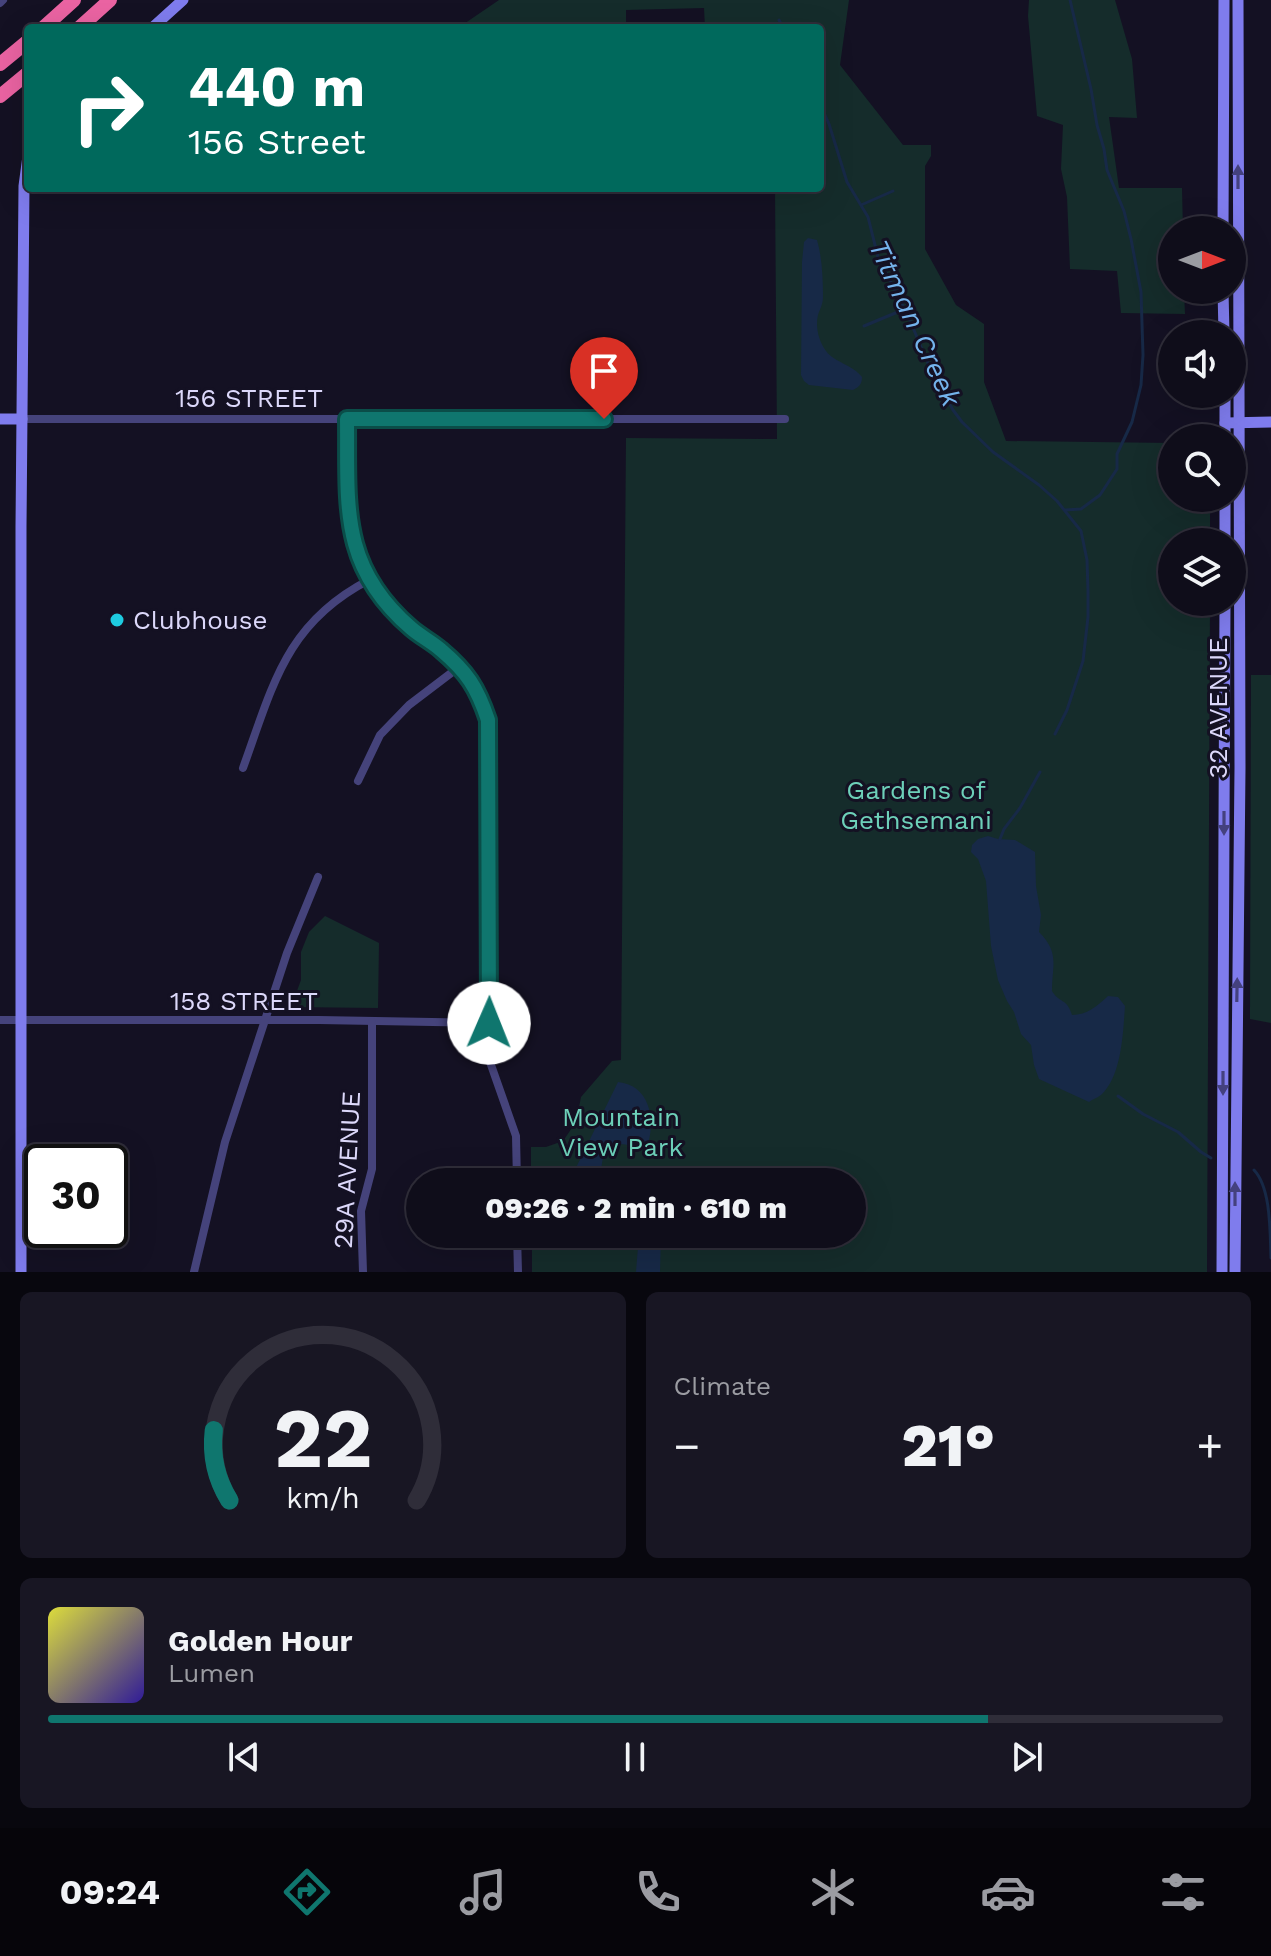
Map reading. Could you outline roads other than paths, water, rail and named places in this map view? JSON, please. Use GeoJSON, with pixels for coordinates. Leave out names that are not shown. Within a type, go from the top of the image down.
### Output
{"type":"FeatureCollection","features":[{"type":"Feature","properties":{"kind":"highway"},"geometry":{"type":"LineString","coordinates":[[47,24],[74,0]]}},
{"type":"Feature","properties":{"kind":"highway"},"geometry":{"type":"LineString","coordinates":[[83,24],[110,0]]}},
{"type":"Feature","properties":{"kind":"highway"},"geometry":{"type":"LineString","coordinates":[[0,64],[24,44]]}},
{"type":"Feature","properties":{"kind":"highway"},"geometry":{"type":"LineString","coordinates":[[0,96],[24,76]]}},
{"type":"Feature","properties":{"kind":"main road"},"geometry":{"type":"LineString","coordinates":[[156,24],[183,0]]}},
{"type":"Feature","properties":{"kind":"main road"},"geometry":{"type":"LineString","coordinates":[[1223,216],[1224,0]]}},
{"type":"Feature","properties":{"kind":"main road","name":"32 AVENUE"},"geometry":{"type":"LineString","coordinates":[[1235,1272],[1240,825],[1238,0]]}},
{"type":"Feature","properties":{"kind":"main road"},"geometry":{"type":"LineString","coordinates":[[1224,51],[1229,51],[1232,57],[1231,108],[1238,122]]}},
{"type":"Feature","properties":{"kind":"main road"},"geometry":{"type":"LineString","coordinates":[[21,1272],[24,186]]}},
{"type":"Feature","properties":{"kind":"main road"},"geometry":{"type":"LineString","coordinates":[[1225,408],[1225,423],[1271,422]]}},
{"type":"Feature","properties":{"kind":"main road","name":"156 STREET"},"geometry":{"type":"LineString","coordinates":[[0,419],[22,419]]}},
{"type":"Feature","properties":{"kind":"main road","name":"32 AVENUE"},"geometry":{"type":"LineString","coordinates":[[1222,1272],[1225,616]]}},
{"type":"Feature","properties":{"kind":"street","name":"156 STREET"},"geometry":{"type":"LineString","coordinates":[[22,419],[785,419]]}},
{"type":"Feature","properties":{"kind":"street"},"geometry":{"type":"LineString","coordinates":[[347,419],[349,516],[352,537],[369,580],[411,628],[440,649],[467,675],[480,695],[488,720],[490,1062],[516,1136],[517,1168]]}},
{"type":"Feature","properties":{"kind":"street"},"geometry":{"type":"LineString","coordinates":[[243,768],[271,689],[286,657],[307,626],[322,611],[345,592],[369,580]]}},
{"type":"Feature","properties":{"kind":"street"},"geometry":{"type":"LineString","coordinates":[[358,781],[380,735],[409,705],[459,667]]}},
{"type":"Feature","properties":{"kind":"street"},"geometry":{"type":"LineString","coordinates":[[194,1272],[225,1142],[287,953],[318,877]]}},
{"type":"Feature","properties":{"kind":"street","name":"158 STREET"},"geometry":{"type":"LineString","coordinates":[[0,1020],[489,1023]]}},
{"type":"Feature","properties":{"kind":"street","name":"29A AVENUE"},"geometry":{"type":"LineString","coordinates":[[363,1272],[361,1211],[372,1169],[372,1022]]}},
{"type":"Feature","properties":{"kind":"street"},"geometry":{"type":"LineString","coordinates":[[517,1248],[518,1272]]}},
{"type":"Feature","properties":{"kind":"water"},"geometry":{"type":"Polygon","coordinates":[[[808,238],[817,240],[821,260],[823,300],[817,324],[820,339],[830,355],[862,377],[860,385],[853,390],[809,385],[801,375],[802,262],[804,242],[808,238]]]}},
{"type":"Feature","properties":{"kind":"water"},"geometry":{"type":"Polygon","coordinates":[[[988,836],[1015,840],[1035,852],[1041,915],[1039,932],[1052,953],[1052,991],[1055,995],[1068,1006],[1072,1015],[1087,1012],[1108,996],[1118,997],[1125,1006],[1120,1053],[1113,1077],[1101,1095],[1089,1102],[1039,1079],[1031,1045],[1021,1034],[998,980],[991,946],[986,881],[978,859],[971,852],[972,845],[978,839],[988,836]]]}},
{"type":"Feature","properties":{"kind":"water"},"geometry":{"type":"Polygon","coordinates":[[[618,1082],[637,1089],[648,1104],[650,1114],[648,1144],[641,1148],[614,1145],[603,1157],[601,1168],[576,1168],[618,1082]]]}},
{"type":"Feature","properties":{"kind":"water"},"geometry":{"type":"Polygon","coordinates":[[[638,1248],[661,1248],[660,1272],[636,1272],[638,1248]]]}},
{"type":"Feature","properties":{"kind":"waterway"},"geometry":{"type":"LineString","coordinates":[[1065,510],[1081,509],[1100,495],[1117,469],[1117,454],[1132,422],[1141,385],[1143,355],[1141,292],[1131,239],[1124,211],[1107,170],[1070,0]]}},
{"type":"Feature","properties":{"kind":"waterway","name":"Titman Creek"},"geometry":{"type":"LineString","coordinates":[[779,20],[781,24]]}},
{"type":"Feature","properties":{"kind":"waterway","name":"Titman Creek"},"geometry":{"type":"LineString","coordinates":[[824,113],[847,182],[868,217],[878,257],[933,375],[953,410],[993,452],[1057,501],[1081,531],[1087,560],[1088,591],[1083,661],[1067,710],[1055,734]]}},
{"type":"Feature","properties":{"kind":"waterway"},"geometry":{"type":"LineString","coordinates":[[861,205],[893,191]]}},
{"type":"Feature","properties":{"kind":"waterway"},"geometry":{"type":"LineString","coordinates":[[864,326],[905,309]]}},
{"type":"Feature","properties":{"kind":"waterway"},"geometry":{"type":"LineString","coordinates":[[1000,839],[1040,772]]}},
{"type":"Feature","properties":{"kind":"waterway","name":"Titman Creek"},"geometry":{"type":"LineString","coordinates":[[1118,1096],[1143,1114],[1178,1132],[1211,1158]]}},
{"type":"Feature","properties":{"kind":"waterway","name":"Titman Creek"},"geometry":{"type":"LineString","coordinates":[[1254,1170],[1267,1199],[1271,1258]]}},
{"type":"Feature","properties":{"kind":"place","name":"Clubhouse"},"geometry":{"type":"Point","coordinates":[117,620]}},
{"type":"Feature","properties":{"kind":"park label","name":"Gardens of Gethsemani"},"geometry":{"type":"Point","coordinates":[916,805]}},
{"type":"Feature","properties":{"kind":"park label","name":"Mountain View Park"},"geometry":{"type":"Point","coordinates":[621,1132]}}]}
